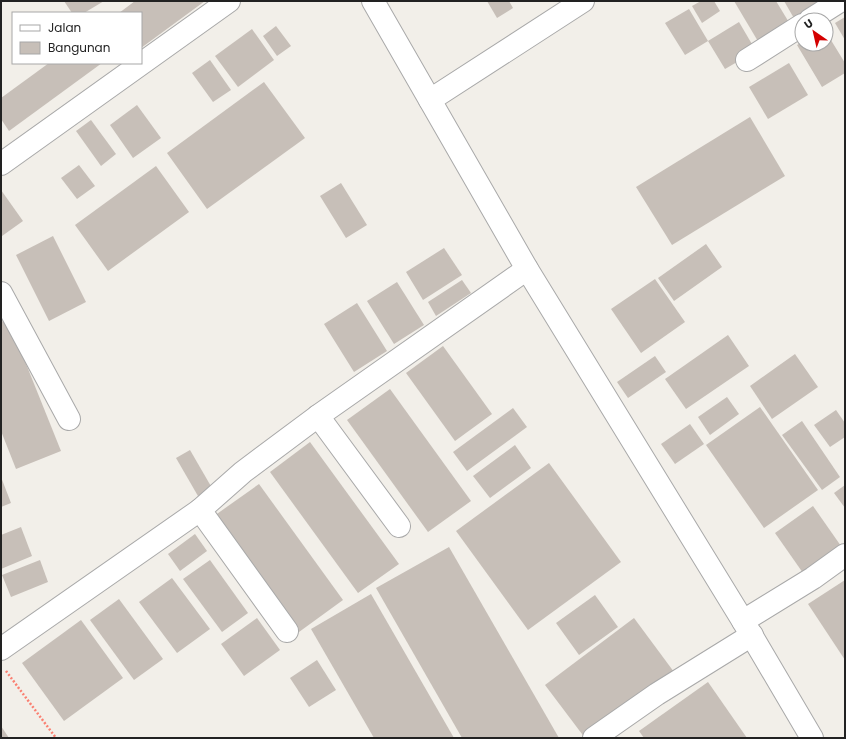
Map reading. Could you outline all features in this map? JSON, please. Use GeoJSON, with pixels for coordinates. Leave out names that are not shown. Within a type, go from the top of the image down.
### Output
{"type":"FeatureCollection","features":[{"type":"Feature","properties":{"kind":"street"},"geometry":{"type":"LineString","coordinates":[[142,63],[229,1]]}},
{"type":"Feature","properties":{"kind":"street"},"geometry":{"type":"LineString","coordinates":[[373,1],[527,269],[748,628],[812,738]]}},
{"type":"Feature","properties":{"kind":"street"},"geometry":{"type":"LineString","coordinates":[[430,100],[583,1]]}},
{"type":"Feature","properties":{"kind":"street"},"geometry":{"type":"LineString","coordinates":[[823,12],[840,1]]}},
{"type":"Feature","properties":{"kind":"street"},"geometry":{"type":"LineString","coordinates":[[747,60],[794,30]]}},
{"type":"Feature","properties":{"kind":"street"},"geometry":{"type":"LineString","coordinates":[[1,164],[141,64]]}},
{"type":"Feature","properties":{"kind":"street"},"geometry":{"type":"LineString","coordinates":[[1,649],[200,510],[243,472],[318,416],[527,269]]}},
{"type":"Feature","properties":{"kind":"street"},"geometry":{"type":"LineString","coordinates":[[1,293],[69,419]]}},
{"type":"Feature","properties":{"kind":"street"},"geometry":{"type":"LineString","coordinates":[[318,416],[399,526]]}},
{"type":"Feature","properties":{"kind":"street"},"geometry":{"type":"LineString","coordinates":[[200,510],[287,631]]}},
{"type":"Feature","properties":{"kind":"street"},"geometry":{"type":"LineString","coordinates":[[594,738],[748,628],[845,555]]}},
{"type":"Feature","properties":{"kind":"path"},"geometry":{"type":"LineString","coordinates":[[6,670],[56,738]]}},
{"type":"Feature","properties":{"kind":"building"},"geometry":{"type":"Polygon","coordinates":[[[64,1],[104,1],[86,12],[71,12],[64,1]]]}},
{"type":"Feature","properties":{"kind":"building"},"geometry":{"type":"Polygon","coordinates":[[[135,1],[205,1],[142,47],[142,12],[120,12],[135,1]]]}},
{"type":"Feature","properties":{"kind":"building"},"geometry":{"type":"Polygon","coordinates":[[[487,1],[509,1],[513,8],[497,18],[487,1]]]}},
{"type":"Feature","properties":{"kind":"building"},"geometry":{"type":"Polygon","coordinates":[[[701,1],[714,1],[720,11],[702,23],[692,6],[701,1]]]}},
{"type":"Feature","properties":{"kind":"building"},"geometry":{"type":"Polygon","coordinates":[[[734,1],[776,1],[790,24],[759,43],[734,1]]]}},
{"type":"Feature","properties":{"kind":"building"},"geometry":{"type":"Polygon","coordinates":[[[784,1],[826,1],[808,12],[794,12],[794,18],[784,1]]]}},
{"type":"Feature","properties":{"kind":"building"},"geometry":{"type":"Polygon","coordinates":[[[689,9],[708,41],[685,55],[665,23],[689,9]]]}},
{"type":"Feature","properties":{"kind":"building"},"geometry":{"type":"Polygon","coordinates":[[[845,17],[845,40],[835,23],[845,17]]]}},
{"type":"Feature","properties":{"kind":"building"},"geometry":{"type":"Polygon","coordinates":[[[739,22],[756,51],[725,69],[708,41],[739,22]]]}},
{"type":"Feature","properties":{"kind":"building"},"geometry":{"type":"Polygon","coordinates":[[[276,26],[291,46],[277,56],[263,36],[276,26]]]}},
{"type":"Feature","properties":{"kind":"building"},"geometry":{"type":"Polygon","coordinates":[[[252,29],[274,60],[238,87],[215,56],[252,29]]]}},
{"type":"Feature","properties":{"kind":"building"},"geometry":{"type":"Polygon","coordinates":[[[834,45],[845,63],[845,73],[822,87],[801,52],[834,52],[834,45]]]}},
{"type":"Feature","properties":{"kind":"building"},"geometry":{"type":"Polygon","coordinates":[[[210,60],[231,90],[213,102],[192,73],[210,60]]]}},
{"type":"Feature","properties":{"kind":"building"},"geometry":{"type":"Polygon","coordinates":[[[789,63],[808,95],[768,119],[749,87],[789,63]]]}},
{"type":"Feature","properties":{"kind":"building"},"geometry":{"type":"Polygon","coordinates":[[[48,64],[101,64],[9,131],[1,119],[1,98],[48,64]]]}},
{"type":"Feature","properties":{"kind":"building"},"geometry":{"type":"Polygon","coordinates":[[[264,82],[305,138],[207,209],[167,153],[264,82]]]}},
{"type":"Feature","properties":{"kind":"building"},"geometry":{"type":"Polygon","coordinates":[[[137,105],[161,138],[133,158],[110,125],[137,105]]]}},
{"type":"Feature","properties":{"kind":"building"},"geometry":{"type":"Polygon","coordinates":[[[750,117],[785,176],[672,245],[636,187],[750,117]]]}},
{"type":"Feature","properties":{"kind":"building"},"geometry":{"type":"Polygon","coordinates":[[[91,120],[116,154],[101,166],[76,131],[91,120]]]}},
{"type":"Feature","properties":{"kind":"building"},"geometry":{"type":"Polygon","coordinates":[[[79,165],[95,186],[77,199],[61,178],[79,165]]]}},
{"type":"Feature","properties":{"kind":"building"},"geometry":{"type":"Polygon","coordinates":[[[156,166],[189,212],[108,271],[75,225],[156,166]]]}},
{"type":"Feature","properties":{"kind":"building"},"geometry":{"type":"Polygon","coordinates":[[[341,183],[367,225],[346,238],[320,196],[341,183]]]}},
{"type":"Feature","properties":{"kind":"building"},"geometry":{"type":"Polygon","coordinates":[[[1,190],[23,221],[2,236],[1,235],[1,190]]]}},
{"type":"Feature","properties":{"kind":"building"},"geometry":{"type":"Polygon","coordinates":[[[53,236],[86,302],[49,321],[16,255],[53,236]]]}},
{"type":"Feature","properties":{"kind":"building"},"geometry":{"type":"Polygon","coordinates":[[[706,244],[722,267],[674,301],[658,278],[706,244]]]}},
{"type":"Feature","properties":{"kind":"building"},"geometry":{"type":"Polygon","coordinates":[[[444,248],[462,275],[423,300],[406,272],[444,248]]]}},
{"type":"Feature","properties":{"kind":"building"},"geometry":{"type":"Polygon","coordinates":[[[655,279],[685,322],[641,353],[611,309],[655,279]]]}},
{"type":"Feature","properties":{"kind":"building"},"geometry":{"type":"Polygon","coordinates":[[[462,280],[471,293],[436,316],[428,302],[462,280]]]}},
{"type":"Feature","properties":{"kind":"building"},"geometry":{"type":"Polygon","coordinates":[[[397,282],[424,325],[394,344],[367,301],[397,282]]]}},
{"type":"Feature","properties":{"kind":"building"},"geometry":{"type":"Polygon","coordinates":[[[357,303],[387,351],[354,372],[324,324],[357,303]]]}},
{"type":"Feature","properties":{"kind":"building"},"geometry":{"type":"Polygon","coordinates":[[[8,319],[61,451],[16,469],[1,431],[1,322],[8,319]]]}},
{"type":"Feature","properties":{"kind":"building"},"geometry":{"type":"Polygon","coordinates":[[[728,335],[749,366],[686,409],[665,379],[728,335]]]}},
{"type":"Feature","properties":{"kind":"building"},"geometry":{"type":"Polygon","coordinates":[[[443,346],[492,414],[455,441],[406,373],[443,346]]]}},
{"type":"Feature","properties":{"kind":"building"},"geometry":{"type":"Polygon","coordinates":[[[795,354],[818,387],[772,419],[750,386],[795,354]]]}},
{"type":"Feature","properties":{"kind":"building"},"geometry":{"type":"Polygon","coordinates":[[[655,356],[666,372],[628,398],[617,382],[655,356]]]}},
{"type":"Feature","properties":{"kind":"building"},"geometry":{"type":"Polygon","coordinates":[[[390,389],[471,501],[428,532],[347,420],[390,389]]]}},
{"type":"Feature","properties":{"kind":"building"},"geometry":{"type":"Polygon","coordinates":[[[727,397],[739,414],[710,435],[698,417],[727,397]]]}},
{"type":"Feature","properties":{"kind":"building"},"geometry":{"type":"Polygon","coordinates":[[[760,407],[818,490],[764,528],[706,445],[760,407]]]}},
{"type":"Feature","properties":{"kind":"building"},"geometry":{"type":"Polygon","coordinates":[[[513,408],[527,427],[467,471],[453,452],[513,408]]]}},
{"type":"Feature","properties":{"kind":"building"},"geometry":{"type":"Polygon","coordinates":[[[836,410],[845,423],[845,437],[830,447],[814,425],[836,410]]]}},
{"type":"Feature","properties":{"kind":"building"},"geometry":{"type":"Polygon","coordinates":[[[802,421],[840,477],[822,490],[782,435],[802,421]]]}},
{"type":"Feature","properties":{"kind":"building"},"geometry":{"type":"Polygon","coordinates":[[[690,424],[704,444],[675,464],[661,444],[690,424]]]}},
{"type":"Feature","properties":{"kind":"building"},"geometry":{"type":"Polygon","coordinates":[[[310,442],[399,564],[358,593],[270,472],[310,442]]]}},
{"type":"Feature","properties":{"kind":"building"},"geometry":{"type":"Polygon","coordinates":[[[515,445],[531,468],[490,498],[473,476],[515,445]]]}},
{"type":"Feature","properties":{"kind":"building"},"geometry":{"type":"Polygon","coordinates":[[[190,450],[212,488],[198,496],[176,458],[190,450]]]}},
{"type":"Feature","properties":{"kind":"building"},"geometry":{"type":"Polygon","coordinates":[[[549,463],[621,562],[528,630],[456,531],[549,463]]]}},
{"type":"Feature","properties":{"kind":"building"},"geometry":{"type":"Polygon","coordinates":[[[1,477],[11,503],[1,507],[1,477]]]}},
{"type":"Feature","properties":{"kind":"building"},"geometry":{"type":"Polygon","coordinates":[[[259,484],[343,600],[299,632],[214,516],[259,484]]]}},
{"type":"Feature","properties":{"kind":"building"},"geometry":{"type":"Polygon","coordinates":[[[845,485],[845,508],[834,493],[845,485]]]}},
{"type":"Feature","properties":{"kind":"building"},"geometry":{"type":"Polygon","coordinates":[[[813,506],[841,546],[803,573],[775,533],[813,506]]]}},
{"type":"Feature","properties":{"kind":"building"},"geometry":{"type":"Polygon","coordinates":[[[21,527],[32,556],[1,569],[1,535],[21,527]]]}},
{"type":"Feature","properties":{"kind":"building"},"geometry":{"type":"Polygon","coordinates":[[[195,534],[207,551],[180,571],[168,554],[195,534]]]}},
{"type":"Feature","properties":{"kind":"building"},"geometry":{"type":"Polygon","coordinates":[[[449,547],[559,738],[462,738],[376,588],[449,547]]]}},
{"type":"Feature","properties":{"kind":"building"},"geometry":{"type":"Polygon","coordinates":[[[40,560],[48,582],[11,597],[2,575],[40,560]]]}},
{"type":"Feature","properties":{"kind":"building"},"geometry":{"type":"Polygon","coordinates":[[[210,560],[248,613],[222,632],[183,579],[210,560]]]}},
{"type":"Feature","properties":{"kind":"building"},"geometry":{"type":"Polygon","coordinates":[[[172,578],[210,629],[177,653],[139,602],[172,578]]]}},
{"type":"Feature","properties":{"kind":"building"},"geometry":{"type":"Polygon","coordinates":[[[845,580],[845,660],[808,604],[845,580]]]}},
{"type":"Feature","properties":{"kind":"building"},"geometry":{"type":"Polygon","coordinates":[[[371,594],[454,738],[374,738],[311,629],[371,594]]]}},
{"type":"Feature","properties":{"kind":"building"},"geometry":{"type":"Polygon","coordinates":[[[595,595],[618,627],[579,655],[556,623],[595,595]]]}},
{"type":"Feature","properties":{"kind":"building"},"geometry":{"type":"Polygon","coordinates":[[[119,599],[163,659],[134,680],[90,620],[119,599]]]}},
{"type":"Feature","properties":{"kind":"building"},"geometry":{"type":"Polygon","coordinates":[[[257,618],[280,650],[244,676],[221,644],[257,618]]]}},
{"type":"Feature","properties":{"kind":"building"},"geometry":{"type":"Polygon","coordinates":[[[634,618],[674,672],[585,738],[545,685],[634,618]]]}},
{"type":"Feature","properties":{"kind":"building"},"geometry":{"type":"Polygon","coordinates":[[[81,620],[123,678],[64,721],[22,663],[81,620]]]}},
{"type":"Feature","properties":{"kind":"building"},"geometry":{"type":"Polygon","coordinates":[[[317,660],[336,690],[309,707],[290,678],[317,660]]]}},
{"type":"Feature","properties":{"kind":"building"},"geometry":{"type":"Polygon","coordinates":[[[708,682],[747,738],[644,738],[639,731],[708,682]]]}},
{"type":"Feature","properties":{"kind":"building"},"geometry":{"type":"Polygon","coordinates":[[[1,726],[9,738],[1,738],[1,726]]]}}]}
